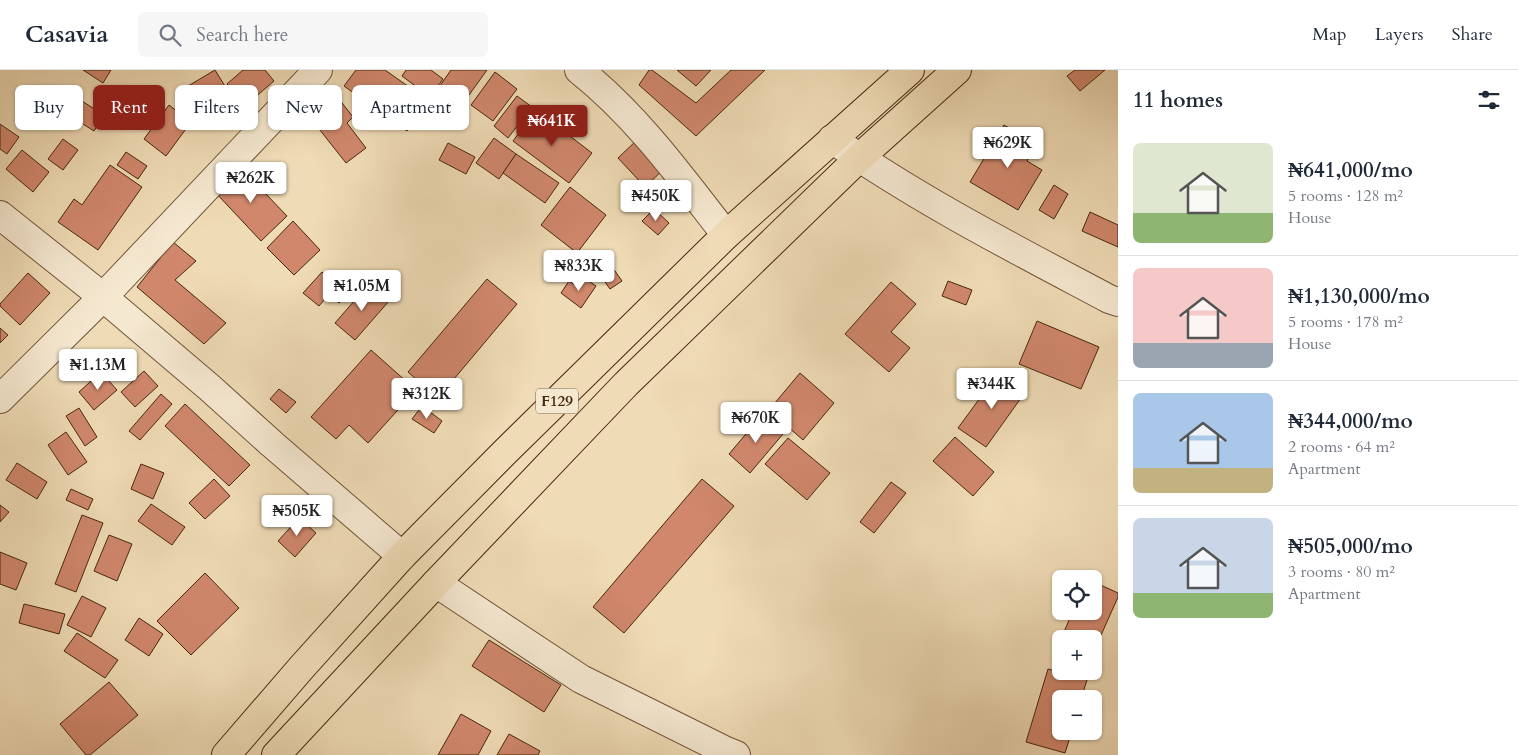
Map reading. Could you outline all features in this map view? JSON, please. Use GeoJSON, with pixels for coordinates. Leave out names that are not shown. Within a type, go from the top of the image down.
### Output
{"type":"FeatureCollection","features":[{"type":"Feature","properties":{"kind":"main road","name":"F129"},"geometry":{"type":"LineString","coordinates":[[226,755],[402,556],[504,453],[726,235],[910,70]]}},
{"type":"Feature","properties":{"kind":"main road","name":"F129"},"geometry":{"type":"LineString","coordinates":[[276,755],[436,583],[626,384],[859,158],[957,70]]}},
{"type":"Feature","properties":{"kind":"street"},"geometry":{"type":"LineString","coordinates":[[0,399],[103,297],[318,70]]}},
{"type":"Feature","properties":{"kind":"street"},"geometry":{"type":"LineString","coordinates":[[579,70],[594,82],[639,128],[671,164],[726,235]]}},
{"type":"Feature","properties":{"kind":"street"},"geometry":{"type":"LineString","coordinates":[[832,139],[859,158],[962,220],[1109,299],[1118,302]]}},
{"type":"Feature","properties":{"kind":"street"},"geometry":{"type":"LineString","coordinates":[[0,215],[103,297],[402,556]]}},
{"type":"Feature","properties":{"kind":"street"},"geometry":{"type":"LineString","coordinates":[[436,583],[581,679],[736,755]]}},
{"type":"Feature","properties":{"kind":"building"},"geometry":{"type":"Polygon","coordinates":[[[83,70],[111,70],[103,83],[83,70]]]}},
{"type":"Feature","properties":{"kind":"building"},"geometry":{"type":"Polygon","coordinates":[[[215,70],[224,85],[190,85],[215,70]]]}},
{"type":"Feature","properties":{"kind":"building"},"geometry":{"type":"Polygon","coordinates":[[[243,70],[265,70],[274,81],[258,95],[258,85],[227,84],[243,70]]]}},
{"type":"Feature","properties":{"kind":"building"},"geometry":{"type":"Polygon","coordinates":[[[356,70],[385,70],[406,85],[352,85],[352,92],[344,86],[356,70]]]}},
{"type":"Feature","properties":{"kind":"building"},"geometry":{"type":"Polygon","coordinates":[[[406,70],[431,70],[443,79],[439,85],[414,85],[402,76],[406,70]]]}},
{"type":"Feature","properties":{"kind":"building"},"geometry":{"type":"Polygon","coordinates":[[[451,70],[487,70],[469,95],[469,85],[440,85],[451,70]]]}},
{"type":"Feature","properties":{"kind":"building"},"geometry":{"type":"Polygon","coordinates":[[[649,70],[652,70],[696,103],[731,70],[765,70],[696,136],[639,85],[649,70]]]}},
{"type":"Feature","properties":{"kind":"building"},"geometry":{"type":"Polygon","coordinates":[[[677,70],[711,70],[696,86],[677,70]]]}},
{"type":"Feature","properties":{"kind":"building"},"geometry":{"type":"Polygon","coordinates":[[[1075,70],[1105,70],[1080,91],[1067,76],[1075,70]]]}},
{"type":"Feature","properties":{"kind":"building"},"geometry":{"type":"Polygon","coordinates":[[[495,72],[517,89],[493,121],[471,105],[495,72]]]}},
{"type":"Feature","properties":{"kind":"building"},"geometry":{"type":"Polygon","coordinates":[[[517,96],[532,107],[508,138],[494,126],[517,96]]]}},
{"type":"Feature","properties":{"kind":"building"},"geometry":{"type":"Polygon","coordinates":[[[83,102],[93,108],[94,131],[83,124],[83,102]]]}},
{"type":"Feature","properties":{"kind":"building"},"geometry":{"type":"Polygon","coordinates":[[[342,103],[352,116],[347,123],[366,148],[346,163],[320,130],[342,130],[342,103]]]}},
{"type":"Feature","properties":{"kind":"building"},"geometry":{"type":"Polygon","coordinates":[[[169,105],[175,110],[175,130],[185,130],[166,156],[144,139],[151,130],[165,130],[165,110],[169,105]]]}},
{"type":"Feature","properties":{"kind":"building"},"geometry":{"type":"Polygon","coordinates":[[[536,110],[592,153],[569,183],[513,141],[536,110]]]}},
{"type":"Feature","properties":{"kind":"building"},"geometry":{"type":"Polygon","coordinates":[[[0,124],[19,137],[7,154],[0,149],[0,124]]]}},
{"type":"Feature","properties":{"kind":"building"},"geometry":{"type":"Polygon","coordinates":[[[1004,125],[1037,144],[1027,161],[1042,170],[1018,210],[970,182],[1004,125]]]}},
{"type":"Feature","properties":{"kind":"building"},"geometry":{"type":"Polygon","coordinates":[[[494,138],[516,154],[499,179],[476,163],[494,138]]]}},
{"type":"Feature","properties":{"kind":"building"},"geometry":{"type":"Polygon","coordinates":[[[63,139],[78,150],[63,170],[48,159],[63,139]]]}},
{"type":"Feature","properties":{"kind":"building"},"geometry":{"type":"Polygon","coordinates":[[[638,139],[665,168],[645,187],[618,158],[638,139]]]}},
{"type":"Feature","properties":{"kind":"building"},"geometry":{"type":"Polygon","coordinates":[[[448,143],[475,157],[466,174],[439,160],[448,143]]]}},
{"type":"Feature","properties":{"kind":"building"},"geometry":{"type":"Polygon","coordinates":[[[22,150],[49,172],[33,192],[6,169],[22,150]]]}},
{"type":"Feature","properties":{"kind":"building"},"geometry":{"type":"Polygon","coordinates":[[[126,152],[147,166],[138,179],[117,165],[126,152]]]}},
{"type":"Feature","properties":{"kind":"building"},"geometry":{"type":"Polygon","coordinates":[[[516,154],[559,183],[545,203],[503,173],[516,154]]]}},
{"type":"Feature","properties":{"kind":"building"},"geometry":{"type":"Polygon","coordinates":[[[110,165],[142,187],[98,250],[58,222],[74,199],[82,205],[110,165]]]}},
{"type":"Feature","properties":{"kind":"building"},"geometry":{"type":"Polygon","coordinates":[[[240,167],[287,216],[261,241],[214,191],[240,167]]]}},
{"type":"Feature","properties":{"kind":"building"},"geometry":{"type":"Polygon","coordinates":[[[1054,185],[1068,194],[1054,219],[1039,210],[1054,185]]]}},
{"type":"Feature","properties":{"kind":"building"},"geometry":{"type":"Polygon","coordinates":[[[570,187],[606,215],[577,253],[541,225],[570,187]]]}},
{"type":"Feature","properties":{"kind":"building"},"geometry":{"type":"Polygon","coordinates":[[[654,209],[669,223],[658,235],[642,221],[654,209]]]}},
{"type":"Feature","properties":{"kind":"building"},"geometry":{"type":"Polygon","coordinates":[[[1090,212],[1118,225],[1118,247],[1082,231],[1090,212]]]}},
{"type":"Feature","properties":{"kind":"building"},"geometry":{"type":"Polygon","coordinates":[[[293,221],[320,250],[294,275],[267,248],[293,221]]]}},
{"type":"Feature","properties":{"kind":"building"},"geometry":{"type":"Polygon","coordinates":[[[173,242],[196,261],[175,280],[226,323],[204,344],[137,287],[173,242]]]}},
{"type":"Feature","properties":{"kind":"building"},"geometry":{"type":"Polygon","coordinates":[[[610,264],[622,281],[610,289],[598,272],[610,264]]]}},
{"type":"Feature","properties":{"kind":"building"},"geometry":{"type":"Polygon","coordinates":[[[322,272],[347,295],[339,303],[329,294],[319,306],[303,293],[322,272]]]}},
{"type":"Feature","properties":{"kind":"building"},"geometry":{"type":"Polygon","coordinates":[[[28,273],[50,293],[20,325],[0,304],[28,273]]]}},
{"type":"Feature","properties":{"kind":"building"},"geometry":{"type":"Polygon","coordinates":[[[347,273],[358,283],[347,295],[336,285],[347,273]]]}},
{"type":"Feature","properties":{"kind":"building"},"geometry":{"type":"Polygon","coordinates":[[[584,278],[596,286],[581,308],[561,293],[569,281],[578,287],[584,278]]]}},
{"type":"Feature","properties":{"kind":"building"},"geometry":{"type":"Polygon","coordinates":[[[487,279],[517,304],[438,398],[408,372],[487,279]]]}},
{"type":"Feature","properties":{"kind":"building"},"geometry":{"type":"Polygon","coordinates":[[[948,281],[972,290],[966,305],[942,296],[948,281]]]}},
{"type":"Feature","properties":{"kind":"building"},"geometry":{"type":"Polygon","coordinates":[[[891,282],[916,304],[891,332],[910,348],[889,372],[845,334],[891,282]]]}},
{"type":"Feature","properties":{"kind":"building"},"geometry":{"type":"Polygon","coordinates":[[[369,284],[389,301],[355,340],[335,323],[369,284]]]}},
{"type":"Feature","properties":{"kind":"building"},"geometry":{"type":"Polygon","coordinates":[[[1037,321],[1099,347],[1081,389],[1019,364],[1037,321]]]}},
{"type":"Feature","properties":{"kind":"building"},"geometry":{"type":"Polygon","coordinates":[[[0,328],[8,335],[0,343],[0,328]]]}},
{"type":"Feature","properties":{"kind":"building"},"geometry":{"type":"Polygon","coordinates":[[[371,350],[416,390],[368,443],[349,425],[336,439],[311,417],[371,350]]]}},
{"type":"Feature","properties":{"kind":"building"},"geometry":{"type":"Polygon","coordinates":[[[144,371],[158,386],[135,407],[121,392],[144,371]]]}},
{"type":"Feature","properties":{"kind":"building"},"geometry":{"type":"Polygon","coordinates":[[[101,372],[117,390],[94,410],[79,392],[101,372]]]}},
{"type":"Feature","properties":{"kind":"building"},"geometry":{"type":"Polygon","coordinates":[[[999,372],[1026,391],[986,447],[958,428],[999,372]]]}},
{"type":"Feature","properties":{"kind":"building"},"geometry":{"type":"Polygon","coordinates":[[[800,373],[834,403],[803,440],[769,410],[800,373]]]}},
{"type":"Feature","properties":{"kind":"building"},"geometry":{"type":"Polygon","coordinates":[[[279,389],[296,402],[286,413],[270,399],[279,389]]]}},
{"type":"Feature","properties":{"kind":"building"},"geometry":{"type":"Polygon","coordinates":[[[161,394],[172,404],[140,440],[129,431],[161,394]]]}},
{"type":"Feature","properties":{"kind":"building"},"geometry":{"type":"Polygon","coordinates":[[[185,404],[250,465],[229,486],[165,426],[185,404]]]}},
{"type":"Feature","properties":{"kind":"building"},"geometry":{"type":"Polygon","coordinates":[[[422,406],[442,421],[434,433],[412,419],[422,406]]]}},
{"type":"Feature","properties":{"kind":"building"},"geometry":{"type":"Polygon","coordinates":[[[79,408],[97,437],[85,446],[66,416],[79,408]]]}},
{"type":"Feature","properties":{"kind":"building"},"geometry":{"type":"Polygon","coordinates":[[[762,415],[783,434],[750,473],[729,454],[762,415]]]}},
{"type":"Feature","properties":{"kind":"building"},"geometry":{"type":"Polygon","coordinates":[[[66,432],[87,462],[68,475],[48,445],[66,432]]]}},
{"type":"Feature","properties":{"kind":"building"},"geometry":{"type":"Polygon","coordinates":[[[955,437],[994,472],[973,496],[933,461],[955,437]]]}},
{"type":"Feature","properties":{"kind":"building"},"geometry":{"type":"Polygon","coordinates":[[[788,438],[830,473],[807,500],[765,464],[788,438]]]}},
{"type":"Feature","properties":{"kind":"building"},"geometry":{"type":"Polygon","coordinates":[[[17,463],[47,482],[37,499],[6,480],[17,463]]]}},
{"type":"Feature","properties":{"kind":"building"},"geometry":{"type":"Polygon","coordinates":[[[141,464],[164,473],[153,499],[131,489],[141,464]]]}},
{"type":"Feature","properties":{"kind":"building"},"geometry":{"type":"Polygon","coordinates":[[[214,479],[230,496],[205,519],[189,503],[214,479]]]}},
{"type":"Feature","properties":{"kind":"building"},"geometry":{"type":"Polygon","coordinates":[[[702,479],[734,506],[624,633],[593,607],[702,479]]]}},
{"type":"Feature","properties":{"kind":"building"},"geometry":{"type":"Polygon","coordinates":[[[891,482],[906,493],[874,533],[860,522],[891,482]]]}},
{"type":"Feature","properties":{"kind":"building"},"geometry":{"type":"Polygon","coordinates":[[[71,489],[93,499],[88,510],[66,500],[71,489]]]}},
{"type":"Feature","properties":{"kind":"building"},"geometry":{"type":"Polygon","coordinates":[[[151,504],[185,527],[172,545],[138,521],[151,504]]]}},
{"type":"Feature","properties":{"kind":"building"},"geometry":{"type":"Polygon","coordinates":[[[0,505],[9,512],[0,522],[0,505]]]}},
{"type":"Feature","properties":{"kind":"building"},"geometry":{"type":"Polygon","coordinates":[[[82,515],[103,523],[76,592],[55,584],[82,515]]]}},
{"type":"Feature","properties":{"kind":"building"},"geometry":{"type":"Polygon","coordinates":[[[299,518],[316,533],[295,557],[278,541],[299,518]]]}},
{"type":"Feature","properties":{"kind":"building"},"geometry":{"type":"Polygon","coordinates":[[[109,535],[132,544],[117,581],[94,571],[109,535]]]}},
{"type":"Feature","properties":{"kind":"building"},"geometry":{"type":"Polygon","coordinates":[[[0,552],[27,563],[16,590],[0,584],[0,552]]]}},
{"type":"Feature","properties":{"kind":"building"},"geometry":{"type":"Polygon","coordinates":[[[205,573],[239,608],[191,655],[157,621],[205,573]]]}},
{"type":"Feature","properties":{"kind":"building"},"geometry":{"type":"Polygon","coordinates":[[[1102,586],[1118,593],[1102,633],[1102,630],[1065,630],[1069,620],[1102,620],[1102,586]]]}},
{"type":"Feature","properties":{"kind":"building"},"geometry":{"type":"Polygon","coordinates":[[[82,596],[106,608],[91,637],[67,625],[82,596]]]}},
{"type":"Feature","properties":{"kind":"building"},"geometry":{"type":"Polygon","coordinates":[[[24,604],[65,614],[59,634],[19,623],[24,604]]]}},
{"type":"Feature","properties":{"kind":"building"},"geometry":{"type":"Polygon","coordinates":[[[139,618],[163,634],[149,656],[125,640],[139,618]]]}},
{"type":"Feature","properties":{"kind":"building"},"geometry":{"type":"Polygon","coordinates":[[[77,633],[118,660],[105,678],[64,651],[77,633]]]}},
{"type":"Feature","properties":{"kind":"building"},"geometry":{"type":"Polygon","coordinates":[[[489,640],[561,685],[544,712],[472,666],[489,640]]]}},
{"type":"Feature","properties":{"kind":"building"},"geometry":{"type":"Polygon","coordinates":[[[1048,669],[1052,670],[1052,680],[1087,680],[1084,690],[1052,690],[1052,740],[1069,740],[1065,753],[1026,742],[1048,669]]]}},
{"type":"Feature","properties":{"kind":"building"},"geometry":{"type":"Polygon","coordinates":[[[109,682],[138,715],[90,755],[86,755],[60,724],[109,682]]]}},
{"type":"Feature","properties":{"kind":"building"},"geometry":{"type":"Polygon","coordinates":[[[461,714],[491,731],[478,755],[438,755],[461,714]]]}},
{"type":"Feature","properties":{"kind":"building"},"geometry":{"type":"Polygon","coordinates":[[[509,734],[540,751],[538,755],[497,755],[509,734]]]}}]}
